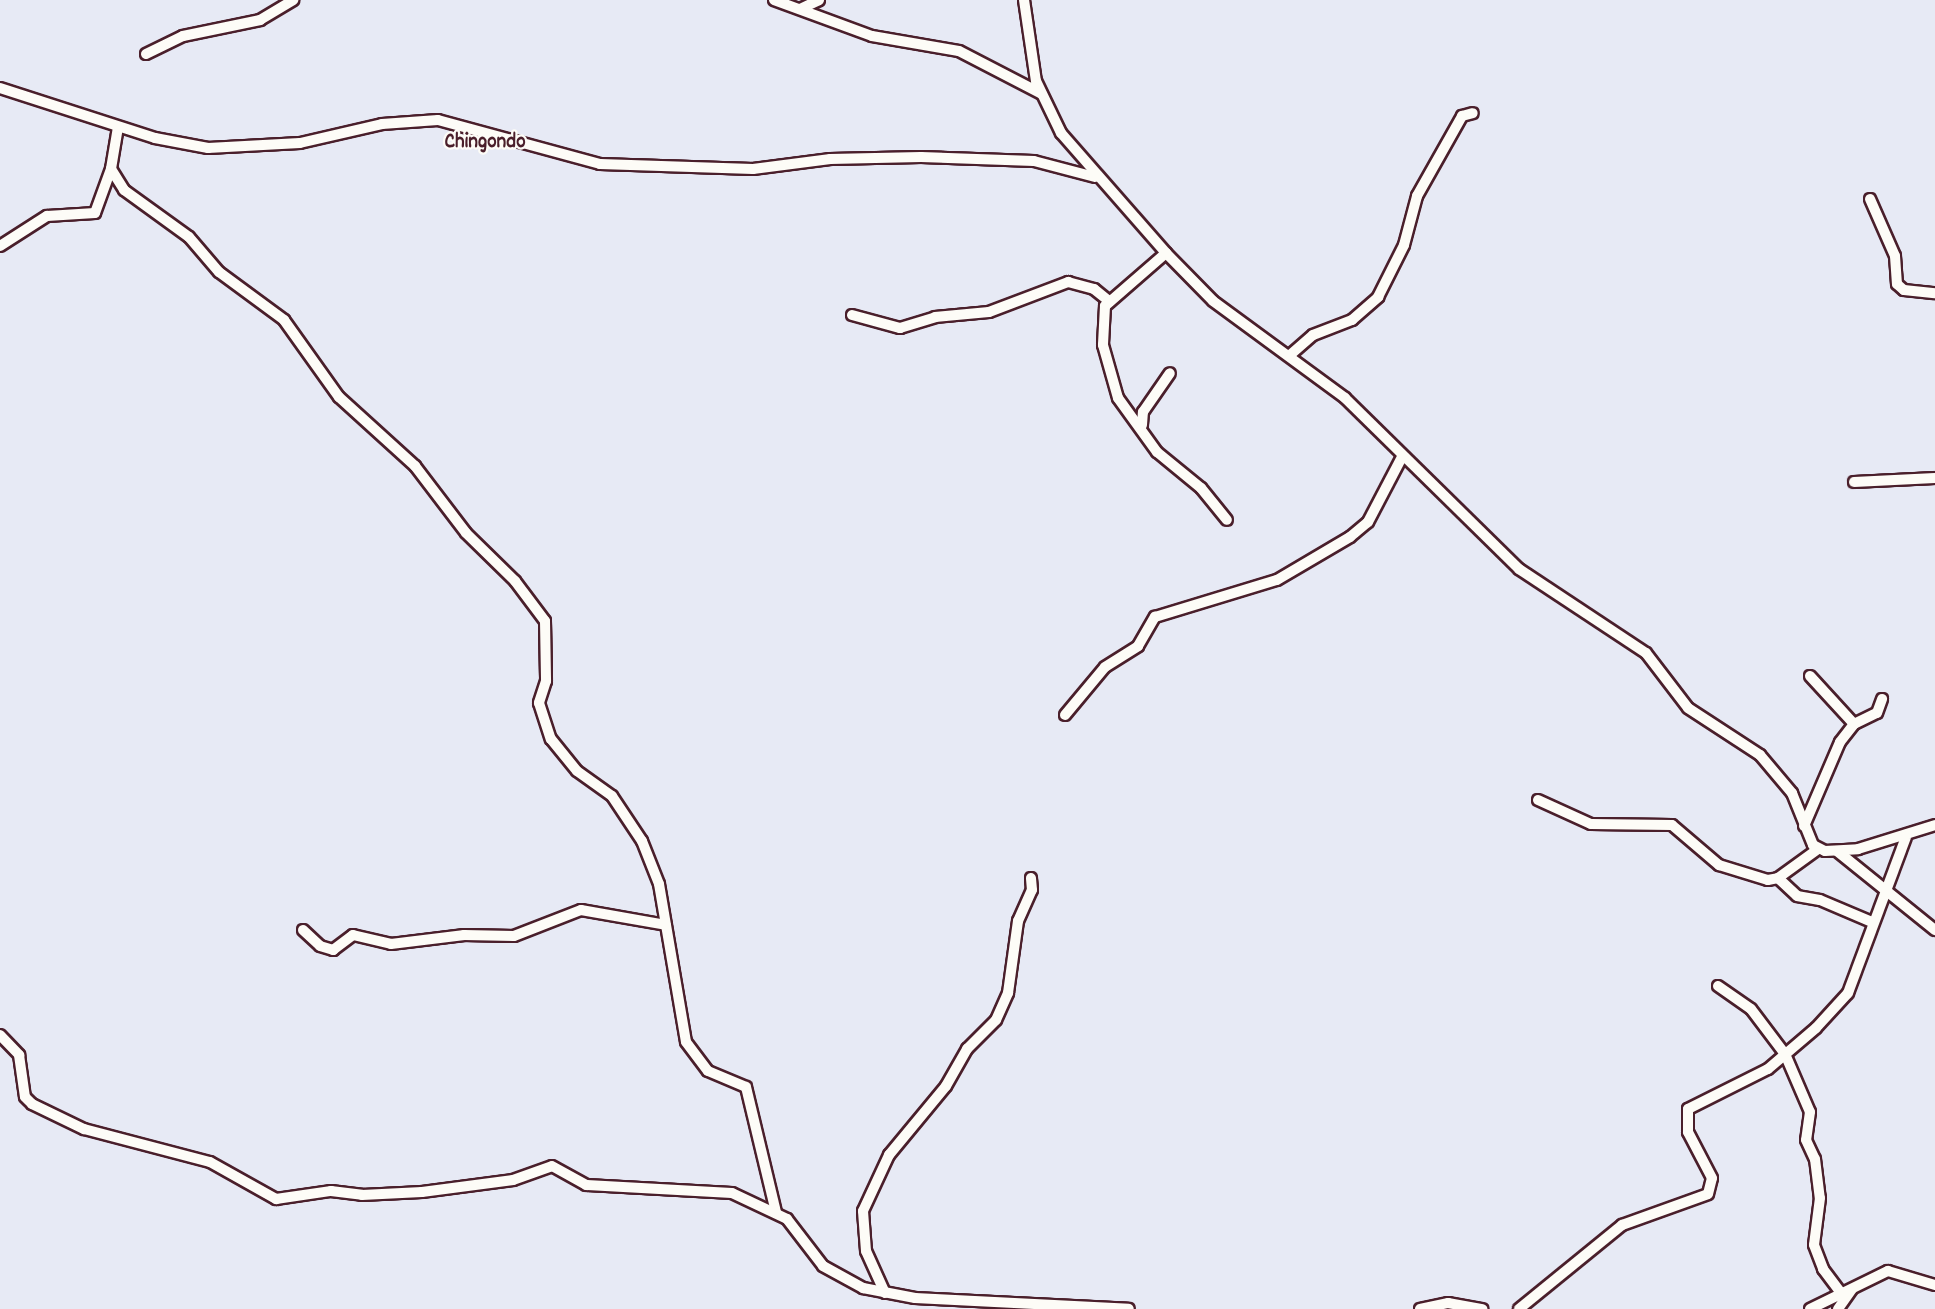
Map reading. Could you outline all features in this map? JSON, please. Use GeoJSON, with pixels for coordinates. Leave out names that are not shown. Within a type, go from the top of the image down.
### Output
{"type":"FeatureCollection","features":[{"type":"Feature","properties":{"kind":"street"},"geometry":{"type":"LineString","coordinates":[[146,54],[183,36],[260,20],[293,0]]}},
{"type":"Feature","properties":{"kind":"street"},"geometry":{"type":"LineString","coordinates":[[774,0],[872,36],[959,51],[1042,94]]}},
{"type":"Feature","properties":{"kind":"street"},"geometry":{"type":"LineString","coordinates":[[800,9],[819,0]]}},
{"type":"Feature","properties":{"kind":"street"},"geometry":{"type":"LineString","coordinates":[[1024,0],[1042,94],[1062,133],[1098,178],[1166,253],[1213,302],[1290,355],[1346,398],[1402,457],[1519,569],[1646,653],[1688,708],[1760,755],[1792,793],[1804,826],[1818,849]]}},
{"type":"Feature","properties":{"kind":"street"},"geometry":{"type":"LineString","coordinates":[[0,88],[118,127],[208,148],[300,143],[382,124],[438,120],[600,164],[753,169],[830,159],[921,157],[1034,161],[1098,178]]}},
{"type":"Feature","properties":{"kind":"street"},"geometry":{"type":"LineString","coordinates":[[1290,355],[1313,335],[1352,320],[1378,297],[1404,245],[1418,196],[1462,116],[1473,113]]}},
{"type":"Feature","properties":{"kind":"street"},"geometry":{"type":"LineString","coordinates":[[0,246],[47,216],[95,213],[111,169],[118,127]]}},
{"type":"Feature","properties":{"kind":"street"},"geometry":{"type":"LineString","coordinates":[[111,169],[137,203],[189,237],[219,272],[284,320],[339,397],[415,466],[465,533],[533,602],[548,632],[546,681],[539,703],[551,739],[577,771],[612,796],[633,825],[652,862],[666,925],[686,1042],[708,1071],[746,1087],[776,1212]]}},
{"type":"Feature","properties":{"kind":"street"},"geometry":{"type":"LineString","coordinates":[[1870,199],[1895,256],[1897,284],[1904,290],[1935,293]]}},
{"type":"Feature","properties":{"kind":"street"},"geometry":{"type":"LineString","coordinates":[[1166,253],[1109,301],[1101,318],[1103,345],[1118,398],[1142,425],[1157,452],[1201,488],[1227,520]]}},
{"type":"Feature","properties":{"kind":"street"},"geometry":{"type":"LineString","coordinates":[[852,315],[900,328],[935,316],[989,312],[1068,282],[1095,289],[1109,301]]}},
{"type":"Feature","properties":{"kind":"street"},"geometry":{"type":"LineString","coordinates":[[1142,425],[1143,412],[1170,373]]}},
{"type":"Feature","properties":{"kind":"street"},"geometry":{"type":"LineString","coordinates":[[1065,715],[1105,667],[1138,646],[1155,617],[1277,580],[1368,522],[1402,457]]}},
{"type":"Feature","properties":{"kind":"street"},"geometry":{"type":"LineString","coordinates":[[1854,482],[1935,478]]}},
{"type":"Feature","properties":{"kind":"street"},"geometry":{"type":"LineString","coordinates":[[1810,676],[1854,724]]}},
{"type":"Feature","properties":{"kind":"street"},"geometry":{"type":"LineString","coordinates":[[1804,826],[1840,742],[1854,724],[1877,713],[1882,699]]}},
{"type":"Feature","properties":{"kind":"street"},"geometry":{"type":"LineString","coordinates":[[1538,800],[1591,824],[1672,825],[1719,866],[1768,880],[1778,878],[1818,849],[1837,851],[1906,837],[1935,825]]}},
{"type":"Feature","properties":{"kind":"street"},"geometry":{"type":"LineString","coordinates":[[1519,1309],[1622,1225],[1708,1194],[1712,1178],[1688,1132],[1688,1109],[1758,1074],[1785,1053],[1848,993],[1883,891],[1906,837]]}},
{"type":"Feature","properties":{"kind":"street"},"geometry":{"type":"LineString","coordinates":[[1837,851],[1883,891],[1935,930]]}},
{"type":"Feature","properties":{"kind":"street"},"geometry":{"type":"LineString","coordinates":[[885,1293],[866,1251],[863,1211],[889,1155],[946,1086],[967,1049],[996,1020],[1008,993],[1018,921],[1032,890],[1030,878]]}},
{"type":"Feature","properties":{"kind":"street"},"geometry":{"type":"LineString","coordinates":[[1778,878],[1797,896],[1820,900],[1872,922]]}},
{"type":"Feature","properties":{"kind":"street"},"geometry":{"type":"LineString","coordinates":[[303,930],[320,946],[333,950],[353,935],[391,944],[464,935],[514,936],[581,910],[666,925]]}},
{"type":"Feature","properties":{"kind":"street"},"geometry":{"type":"LineString","coordinates":[[1718,986],[1751,1010],[1785,1053],[1811,1115],[1806,1140],[1815,1160],[1819,1190],[1814,1222],[1817,1257],[1847,1291]]}},
{"type":"Feature","properties":{"kind":"street"},"geometry":{"type":"LineString","coordinates":[[0,1035],[19,1055],[25,1097],[32,1104],[84,1129],[210,1162],[276,1199],[331,1191],[362,1195],[422,1192],[513,1180],[546,1166],[586,1185],[721,1189],[776,1212],[798,1230],[828,1270],[885,1293],[1130,1309]]}},
{"type":"Feature","properties":{"kind":"street"},"geometry":{"type":"LineString","coordinates":[[1810,1309],[1888,1271],[1935,1285]]}},
{"type":"Feature","properties":{"kind":"street"},"geometry":{"type":"LineString","coordinates":[[1838,1309],[1847,1291]]}},
{"type":"Feature","properties":{"kind":"street"},"geometry":{"type":"LineString","coordinates":[[1420,1309],[1448,1303],[1482,1309]]}},
{"type":"Feature","properties":{"kind":"district","name":"Chingondo"},"geometry":{"type":"Point","coordinates":[485,143]}}]}
